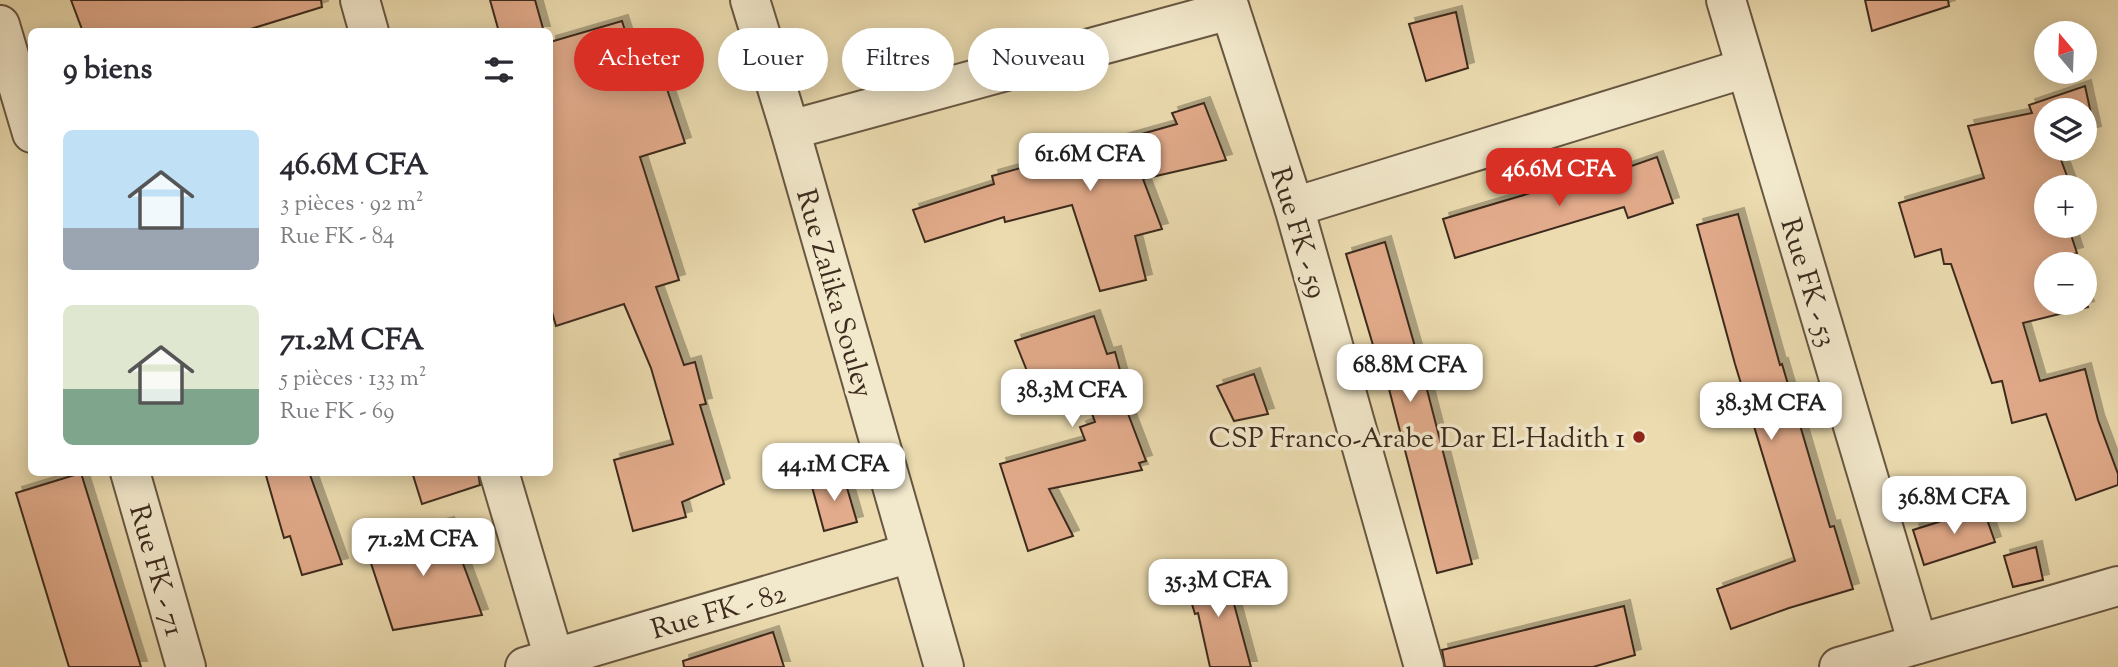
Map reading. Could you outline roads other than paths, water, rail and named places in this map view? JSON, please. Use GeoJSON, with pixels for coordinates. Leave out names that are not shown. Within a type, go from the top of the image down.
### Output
{"type":"FeatureCollection","features":[{"type":"Feature","properties":{"kind":"street"},"geometry":{"type":"LineString","coordinates":[[360,0],[368,28]]}},
{"type":"Feature","properties":{"kind":"street","name":"Rue Zalika Souley"},"geometry":{"type":"LineString","coordinates":[[750,0],[790,130],[944,667]]}},
{"type":"Feature","properties":{"kind":"street","name":"Rue FK - 53"},"geometry":{"type":"LineString","coordinates":[[1726,0],[1918,644]]}},
{"type":"Feature","properties":{"kind":"street"},"geometry":{"type":"LineString","coordinates":[[790,130],[1229,5]]}},
{"type":"Feature","properties":{"kind":"street","name":"Rue FK - 59"},"geometry":{"type":"LineString","coordinates":[[1229,5],[1294,207],[1424,667]]}},
{"type":"Feature","properties":{"kind":"street"},"geometry":{"type":"LineString","coordinates":[[0,25],[28,120]]}},
{"type":"Feature","properties":{"kind":"street"},"geometry":{"type":"LineString","coordinates":[[1294,207],[1746,68]]}},
{"type":"Feature","properties":{"kind":"street","name":"Rue FK - 71"},"geometry":{"type":"LineString","coordinates":[[131,476],[186,667]]}},
{"type":"Feature","properties":{"kind":"street"},"geometry":{"type":"LineString","coordinates":[[500,476],[540,663]]}},
{"type":"Feature","properties":{"kind":"street","name":"Rue FK - 82"},"geometry":{"type":"LineString","coordinates":[[540,663],[910,553]]}},
{"type":"Feature","properties":{"kind":"street"},"geometry":{"type":"LineString","coordinates":[[1839,667],[2118,586]]}},
{"type":"Feature","properties":{"kind":"place","name":"CSP Franco-Arabe Dar El-Hadith 1"},"geometry":{"type":"Point","coordinates":[1639,437]}}]}
